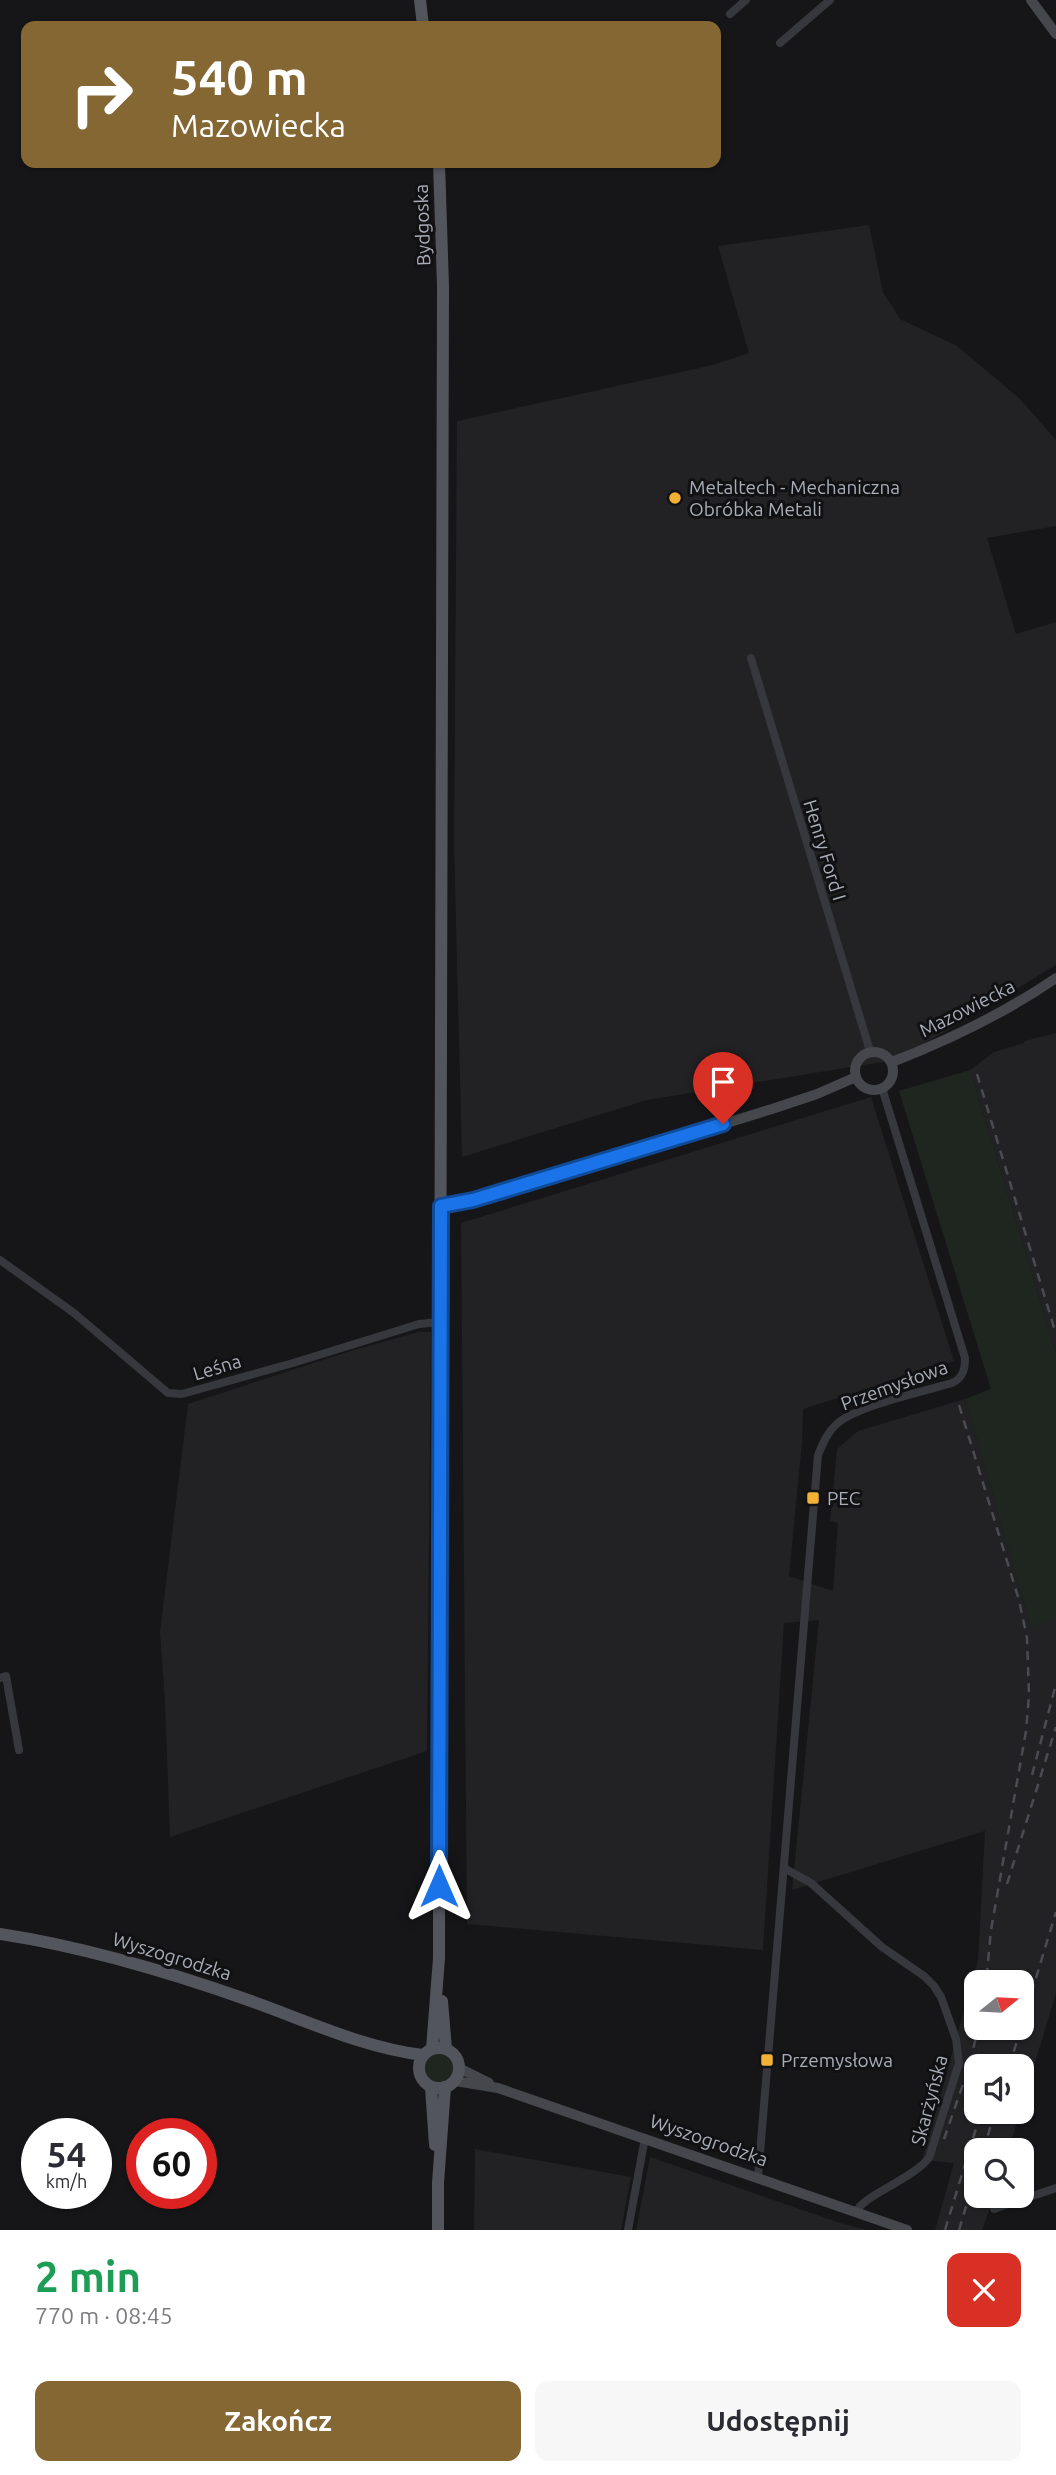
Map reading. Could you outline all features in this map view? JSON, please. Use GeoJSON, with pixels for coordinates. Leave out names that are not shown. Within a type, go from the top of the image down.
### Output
{"type":"FeatureCollection","features":[{"type":"Feature","properties":{"kind":"main road"},"geometry":{"type":"LineString","coordinates":[[419,0],[422,21]]}},
{"type":"Feature","properties":{"kind":"main road","name":"Bydgoska"},"geometry":{"type":"LineString","coordinates":[[439,168],[443,286],[439,1958]]}},
{"type":"Feature","properties":{"kind":"main road","name":"Wyszogrodzka"},"geometry":{"type":"LineString","coordinates":[[0,1934],[134,1963],[198,1983],[370,2043],[419,2070]]}},
{"type":"Feature","properties":{"kind":"main road"},"geometry":{"type":"LineString","coordinates":[[439,1958],[446,2049]]}},
{"type":"Feature","properties":{"kind":"main road"},"geometry":{"type":"LineString","coordinates":[[438,2230],[438,2183],[431,2087],[423,2081],[419,2070],[427,2052],[439,1958]]}},
{"type":"Feature","properties":{"kind":"main road","name":"Wyszogrodzka"},"geometry":{"type":"LineString","coordinates":[[370,2043],[427,2052]]}},
{"type":"Feature","properties":{"kind":"main road"},"geometry":{"type":"LineString","coordinates":[[427,2052],[446,2049],[455,2056],[438,2183]]}},
{"type":"Feature","properties":{"kind":"main road"},"geometry":{"type":"LineString","coordinates":[[431,2087],[453,2079]]}},
{"type":"Feature","properties":{"kind":"street"},"geometry":{"type":"LineString","coordinates":[[730,14],[746,0]]}},
{"type":"Feature","properties":{"kind":"street"},"geometry":{"type":"LineString","coordinates":[[780,43],[830,0]]}},
{"type":"Feature","properties":{"kind":"street"},"geometry":{"type":"LineString","coordinates":[[1031,0],[1052,19],[1056,34]]}},
{"type":"Feature","properties":{"kind":"street","name":"Henry Ford I"},"geometry":{"type":"LineString","coordinates":[[751,658],[870,1051]]}},
{"type":"Feature","properties":{"kind":"street","name":"Mazowiecka"},"geometry":{"type":"LineString","coordinates":[[892,1062],[934,1046],[1025,998],[1056,978]]}},
{"type":"Feature","properties":{"kind":"street"},"geometry":{"type":"LineString","coordinates":[[870,1051],[881,1052],[892,1062],[892,1077],[883,1088],[876,1090],[864,1087],[856,1077],[855,1064],[870,1051]]}},
{"type":"Feature","properties":{"kind":"street"},"geometry":{"type":"LineString","coordinates":[[441,1206],[493,1195],[772,1109],[856,1077]]}},
{"type":"Feature","properties":{"kind":"street","name":"Przemysłowa"},"geometry":{"type":"LineString","coordinates":[[758,2178],[818,1455],[825,1437],[838,1422],[856,1412],[952,1383],[958,1380],[965,1368],[965,1358],[883,1088]]}},
{"type":"Feature","properties":{"kind":"street","name":"Leśna"},"geometry":{"type":"LineString","coordinates":[[0,1260],[74,1313],[168,1393],[182,1394],[419,1324],[440,1322]]}},
{"type":"Feature","properties":{"kind":"street"},"geometry":{"type":"LineString","coordinates":[[0,1678],[6,1676],[19,1750]]}},
{"type":"Feature","properties":{"kind":"street","name":"Skarżyńska"},"geometry":{"type":"LineString","coordinates":[[784,1868],[811,1883],[882,1947],[934,1986],[941,1997],[959,2051],[959,2063],[929,2158],[923,2166],[901,2182],[860,2204],[856,2212]]}},
{"type":"Feature","properties":{"kind":"street","name":"Wyszogrodzka"},"geometry":{"type":"LineString","coordinates":[[453,2079],[498,2088],[907,2230]]}},
{"type":"Feature","properties":{"kind":"street"},"geometry":{"type":"LineString","coordinates":[[628,2230],[645,2138]]}},
{"type":"Feature","properties":{"kind":"street"},"geometry":{"type":"LineString","coordinates":[[995,2209],[1056,2188]]}},
{"type":"Feature","properties":{"kind":"shaded area"},"geometry":{"type":"Polygon","coordinates":[[[869,225],[883,292],[900,319],[957,346],[1020,399],[1056,440],[1056,526],[987,538],[1016,634],[1056,622],[1056,965],[894,1060],[647,1100],[462,1157],[454,845],[457,421],[713,365],[749,353],[718,246],[869,225]]]}},
{"type":"Feature","properties":{"kind":"shaded area"},"geometry":{"type":"Polygon","coordinates":[[[1056,1033],[1056,1353],[970,1070],[994,1052],[1056,1033]]]}},
{"type":"Feature","properties":{"kind":"shaded area"},"geometry":{"type":"Polygon","coordinates":[[[970,1070],[1056,1353],[1056,1619],[1031,1627],[965,1399],[991,1389],[899,1091],[970,1070]]]}},
{"type":"Feature","properties":{"kind":"shaded area"},"geometry":{"type":"Polygon","coordinates":[[[871,1097],[954,1361],[803,1409],[789,1576],[833,1591],[838,1523],[830,1521],[837,1449],[858,1431],[965,1399],[1031,1626],[1056,1619],[1056,1993],[1034,2066],[1034,2054],[964,2054],[964,2124],[1016,2124],[1012,2138],[964,2138],[964,2208],[990,2208],[982,2230],[935,2230],[954,2163],[922,2160],[964,2011],[964,2040],[1034,2040],[1034,1970],[975,1970],[985,1831],[792,1890],[819,1620],[784,1623],[763,1950],[467,1924],[461,1223],[871,1097]]]}},
{"type":"Feature","properties":{"kind":"shaded area"},"geometry":{"type":"Polygon","coordinates":[[[418,1332],[431,1332],[427,1751],[170,1837],[160,1632],[188,1404],[347,1352],[418,1332]]]}},
{"type":"Feature","properties":{"kind":"shaded area"},"geometry":{"type":"Polygon","coordinates":[[[439,2054],[449,2058],[453,2068],[449,2078],[439,2082],[429,2078],[425,2068],[429,2058],[439,2054]]]}},
{"type":"Feature","properties":{"kind":"shaded area"},"geometry":{"type":"Polygon","coordinates":[[[475,2149],[631,2177],[621,2230],[474,2230],[475,2149]]]}},
{"type":"Feature","properties":{"kind":"shaded area"},"geometry":{"type":"Polygon","coordinates":[[[650,2157],[840,2223],[867,2230],[636,2230],[650,2157]]]}},
{"type":"Feature","properties":{"kind":"railway"},"geometry":{"type":"LineString","coordinates":[[977,1074],[1056,1334]]}},
{"type":"Feature","properties":{"kind":"railway"},"geometry":{"type":"LineString","coordinates":[[959,1405],[1019,1600],[1027,1638],[1029,1695],[1026,1731],[991,1930],[987,1970]]}},
{"type":"Feature","properties":{"kind":"railway"},"geometry":{"type":"LineString","coordinates":[[1032,1775],[1056,1684]]}},
{"type":"Feature","properties":{"kind":"railway"},"geometry":{"type":"LineString","coordinates":[[1007,1884],[1056,1727]]}},
{"type":"Feature","properties":{"kind":"railway"},"geometry":{"type":"LineString","coordinates":[[1034,1984],[1056,1912]]}},
{"type":"Feature","properties":{"kind":"railway"},"geometry":{"type":"LineString","coordinates":[[944,2139],[969,2067],[975,2040]]}},
{"type":"Feature","properties":{"kind":"railway"},"geometry":{"type":"LineString","coordinates":[[1013,2054],[1017,2040]]}},
{"type":"Feature","properties":{"kind":"railway"},"geometry":{"type":"LineString","coordinates":[[945,2230],[977,2124]]}},
{"type":"Feature","properties":{"kind":"railway"},"geometry":{"type":"LineString","coordinates":[[987,2138],[991,2124]]}},
{"type":"Feature","properties":{"kind":"railway"},"geometry":{"type":"LineString","coordinates":[[959,2230],[966,2208]]}},
{"type":"Feature","properties":{"kind":"place","name":"Metaltech - Mechaniczna Obróbka Metali"},"geometry":{"type":"Point","coordinates":[675,498]}},
{"type":"Feature","properties":{"kind":"place","name":"PEC"},"geometry":{"type":"Point","coordinates":[813,1498]}},
{"type":"Feature","properties":{"kind":"place","name":"Przemysłowa"},"geometry":{"type":"Point","coordinates":[767,2060]}},
{"type":"Feature","properties":{"kind":"route"},"geometry":{"type":"LineString","coordinates":[[439,1886],[441,1206],[457,1205],[723,1124]]}}]}
